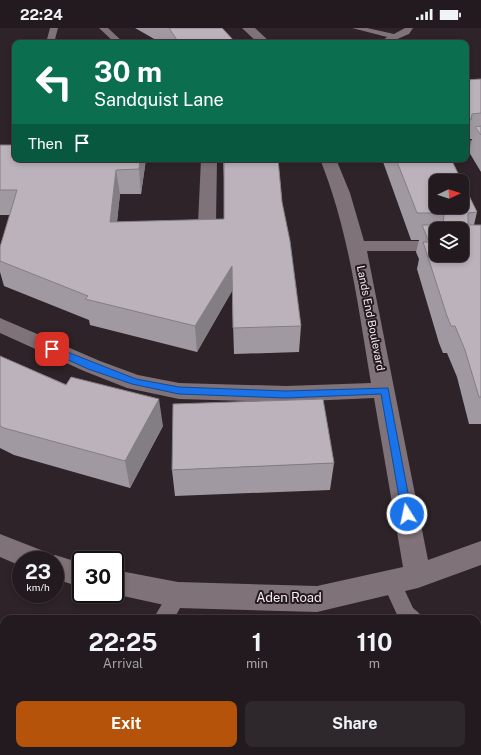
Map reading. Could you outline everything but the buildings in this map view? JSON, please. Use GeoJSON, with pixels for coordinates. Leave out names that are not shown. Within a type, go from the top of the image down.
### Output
{"type":"FeatureCollection","features":[{"type":"Feature","properties":{"kind":"street"},"geometry":{"type":"LineString","coordinates":[[248,28],[262,40]]}},
{"type":"Feature","properties":{"kind":"street"},"geometry":{"type":"LineString","coordinates":[[469,146],[481,144]]}},
{"type":"Feature","properties":{"kind":"street"},"geometry":{"type":"LineString","coordinates":[[207,223],[209,162]]}},
{"type":"Feature","properties":{"kind":"street","name":"Lands End Boulevard"},"geometry":{"type":"LineString","coordinates":[[329,162],[342,193],[357,246],[418,576]]}},
{"type":"Feature","properties":{"kind":"street"},"geometry":{"type":"LineString","coordinates":[[357,246],[429,246]]}},
{"type":"Feature","properties":{"kind":"street"},"geometry":{"type":"LineString","coordinates":[[0,325],[106,372],[135,382],[179,391],[286,394],[384,390]]}},
{"type":"Feature","properties":{"kind":"street"},"geometry":{"type":"LineString","coordinates":[[0,545],[15,551]]}},
{"type":"Feature","properties":{"kind":"street","name":"Aden Road"},"geometry":{"type":"LineString","coordinates":[[124,584],[178,595],[317,599],[418,576],[481,553]]}},
{"type":"Feature","properties":{"kind":"lane"},"geometry":{"type":"LineString","coordinates":[[51,40],[54,28]]}},
{"type":"Feature","properties":{"kind":"lane"},"geometry":{"type":"LineString","coordinates":[[103,28],[117,40]]}},
{"type":"Feature","properties":{"kind":"lane"},"geometry":{"type":"LineString","coordinates":[[356,28],[396,37]]}},
{"type":"Feature","properties":{"kind":"lane"},"geometry":{"type":"LineString","coordinates":[[388,40],[406,32],[409,28]]}},
{"type":"Feature","properties":{"kind":"lane"},"geometry":{"type":"LineString","coordinates":[[391,582],[407,615]]}},
{"type":"Feature","properties":{"kind":"lane"},"geometry":{"type":"LineString","coordinates":[[166,615],[178,595]]}},
{"type":"Feature","properties":{"kind":"route"},"geometry":{"type":"LineString","coordinates":[[52,349],[135,382],[179,391],[286,394],[384,390],[407,514]]}}]}
